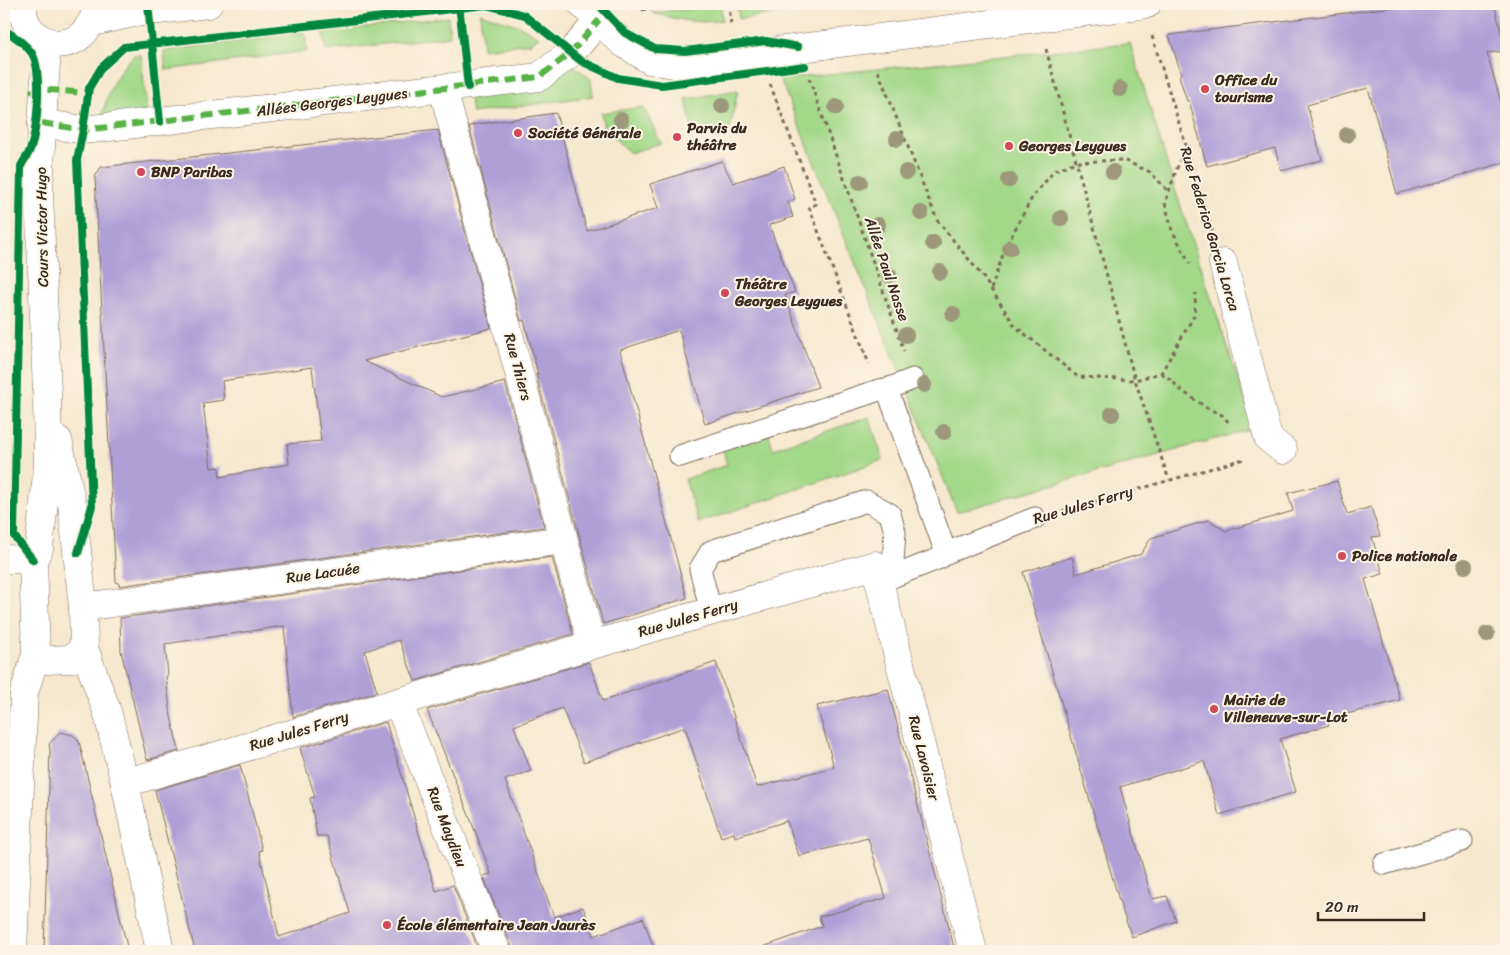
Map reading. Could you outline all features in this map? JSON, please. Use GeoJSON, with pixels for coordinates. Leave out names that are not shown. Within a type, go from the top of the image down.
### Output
{"type":"FeatureCollection","features":[{"type":"Feature","properties":{"kind":"street"},"geometry":{"type":"LineString","coordinates":[[20,5],[24,20],[45,52],[84,34],[94,13],[133,13],[208,4]]}},
{"type":"Feature","properties":{"kind":"street"},"geometry":{"type":"LineString","coordinates":[[591,12],[623,44],[650,60],[674,64],[1147,4]]}},
{"type":"Feature","properties":{"kind":"street","name":"Allées Georges Leygues"},"geometry":{"type":"LineString","coordinates":[[42,123],[83,130],[539,77],[571,53],[591,12]]}},
{"type":"Feature","properties":{"kind":"street","name":"Cours Victor Hugo"},"geometry":{"type":"LineString","coordinates":[[13,951],[24,693],[36,654],[36,554],[48,465],[48,392],[39,194],[45,52]]}},
{"type":"Feature","properties":{"kind":"street","name":"Rue Thiers"},"geometry":{"type":"LineString","coordinates":[[444,89],[592,645]]}},
{"type":"Feature","properties":{"kind":"street","name":"Rue Federico Garcia Lorca"},"geometry":{"type":"LineString","coordinates":[[1223,263],[1268,438],[1283,450]]}},
{"type":"Feature","properties":{"kind":"street","name":"Cours Victor Hugo"},"geometry":{"type":"LineString","coordinates":[[48,392],[72,504],[83,607],[84,648],[107,711],[126,783],[160,951]]}},
{"type":"Feature","properties":{"kind":"street","name":"Rue Lacuée"},"geometry":{"type":"LineString","coordinates":[[83,607],[564,540]]}},
{"type":"Feature","properties":{"kind":"street"},"geometry":{"type":"LineString","coordinates":[[4,559],[36,554],[50,545],[65,544],[78,553]]}},
{"type":"Feature","properties":{"kind":"street","name":"Rue Jules Ferry"},"geometry":{"type":"LineString","coordinates":[[126,783],[711,611],[883,571]]}},
{"type":"Feature","properties":{"kind":"street","name":"Rue Lavoisier"},"geometry":{"type":"LineString","coordinates":[[883,571],[973,951]]}},
{"type":"Feature","properties":{"kind":"street"},"geometry":{"type":"LineString","coordinates":[[36,654],[47,660],[70,659],[84,648]]}},
{"type":"Feature","properties":{"kind":"street","name":"Rue Maydieu"},"geometry":{"type":"LineString","coordinates":[[398,702],[496,951]]}},
{"type":"Feature","properties":{"kind":"lane"},"geometry":{"type":"LineString","coordinates":[[680,456],[883,390],[913,378]]}},
{"type":"Feature","properties":{"kind":"lane"},"geometry":{"type":"LineString","coordinates":[[883,390],[946,553]]}},
{"type":"Feature","properties":{"kind":"lane"},"geometry":{"type":"LineString","coordinates":[[711,611],[700,569],[711,551],[866,501],[890,514],[895,532],[883,571]]}},
{"type":"Feature","properties":{"kind":"lane","name":"Rue Jules Ferry"},"geometry":{"type":"LineString","coordinates":[[883,571],[940,558],[946,553],[1035,518]]}},
{"type":"Feature","properties":{"kind":"lane"},"geometry":{"type":"LineString","coordinates":[[1384,864],[1462,841]]}},
{"type":"Feature","properties":{"kind":"path"},"geometry":{"type":"LineString","coordinates":[[639,4],[640,10],[684,4]]}},
{"type":"Feature","properties":{"kind":"path"},"geometry":{"type":"LineString","coordinates":[[1038,17],[1135,380],[1169,480]]}},
{"type":"Feature","properties":{"kind":"path"},"geometry":{"type":"LineString","coordinates":[[865,39],[937,220],[983,277],[1015,326],[1078,377],[1135,380],[1161,373],[1194,316],[1197,292]]}},
{"type":"Feature","properties":{"kind":"path"},"geometry":{"type":"LineString","coordinates":[[758,52],[805,171],[816,204],[810,207],[883,390]]}},
{"type":"Feature","properties":{"kind":"path"},"geometry":{"type":"LineString","coordinates":[[1188,154],[1182,157],[1165,204],[1172,230],[1192,269]]}},
{"type":"Feature","properties":{"kind":"path"},"geometry":{"type":"LineString","coordinates":[[991,289],[1006,246],[1033,196],[1055,170],[1076,162],[1123,160],[1150,172],[1169,192]]}},
{"type":"Feature","properties":{"kind":"path"},"geometry":{"type":"LineString","coordinates":[[1161,373],[1182,391],[1207,408],[1222,415],[1234,429]]}},
{"type":"Feature","properties":{"kind":"green space"},"geometry":{"type":"Polygon","coordinates":[[[737,4],[792,4],[793,11],[739,19],[737,4]]]}},
{"type":"Feature","properties":{"kind":"green space"},"geometry":{"type":"Polygon","coordinates":[[[721,5],[722,20],[687,21],[652,13],[721,5]]]}},
{"type":"Feature","properties":{"kind":"green space"},"geometry":{"type":"Polygon","coordinates":[[[480,13],[520,26],[539,37],[531,43],[483,49],[480,13]]]}},
{"type":"Feature","properties":{"kind":"green space"},"geometry":{"type":"Polygon","coordinates":[[[448,17],[450,36],[326,51],[323,32],[448,17]]]}},
{"type":"Feature","properties":{"kind":"green space"},"geometry":{"type":"Polygon","coordinates":[[[305,32],[307,51],[166,70],[164,51],[305,32]]]}},
{"type":"Feature","properties":{"kind":"green space"},"geometry":{"type":"Polygon","coordinates":[[[1130,43],[1175,189],[1254,428],[957,512],[780,79],[1130,43]]]}},
{"type":"Feature","properties":{"kind":"green space"},"geometry":{"type":"Polygon","coordinates":[[[134,55],[141,55],[147,112],[101,119],[113,84],[121,70],[134,55]]]}},
{"type":"Feature","properties":{"kind":"green space"},"geometry":{"type":"Polygon","coordinates":[[[570,63],[591,79],[593,96],[472,113],[469,95],[570,63]]]}},
{"type":"Feature","properties":{"kind":"green space"},"geometry":{"type":"Polygon","coordinates":[[[738,90],[730,128],[693,134],[686,99],[738,90]]]}},
{"type":"Feature","properties":{"kind":"green space"},"geometry":{"type":"Polygon","coordinates":[[[643,107],[661,143],[630,153],[604,128],[601,113],[643,107]]]}},
{"type":"Feature","properties":{"kind":"green space"},"geometry":{"type":"Polygon","coordinates":[[[869,417],[883,460],[698,523],[685,479],[727,465],[723,449],[769,434],[773,449],[869,417]]]}},
{"type":"Feature","properties":{"kind":"building"},"geometry":{"type":"Polygon","coordinates":[[[1418,4],[1494,4],[1506,51],[1487,53],[1506,120],[1506,162],[1397,194],[1368,88],[1307,105],[1322,160],[1281,171],[1275,148],[1207,166],[1189,101],[1187,101],[1179,76],[1181,74],[1169,35],[1418,4]]]}},
{"type":"Feature","properties":{"kind":"building"},"geometry":{"type":"Polygon","coordinates":[[[556,113],[587,231],[658,208],[650,184],[722,161],[733,183],[784,166],[795,199],[788,202],[793,217],[769,225],[795,292],[785,295],[818,387],[705,424],[679,330],[620,350],[687,598],[603,624],[536,374],[538,374],[524,320],[521,321],[469,126],[556,113]]]}},
{"type":"Feature","properties":{"kind":"building"},"geometry":{"type":"Polygon","coordinates":[[[438,130],[491,328],[364,361],[442,397],[505,382],[544,527],[119,586],[116,582],[95,177],[101,167],[438,130]],[[312,367],[222,381],[224,400],[203,403],[211,468],[219,467],[220,477],[289,464],[287,444],[321,441],[312,367]]]}},
{"type":"Feature","properties":{"kind":"building","name":"Mairie de Villeneuve-sur-Lot"},"geometry":{"type":"Polygon","coordinates":[[[1337,481],[1347,514],[1371,507],[1380,536],[1372,537],[1383,574],[1365,579],[1400,700],[1328,719],[1329,725],[1280,739],[1296,792],[1219,815],[1204,761],[1120,787],[1152,899],[1167,896],[1176,921],[1132,937],[1121,907],[1023,572],[1072,557],[1076,574],[1141,554],[1151,538],[1209,520],[1226,531],[1293,511],[1288,493],[1337,481]]]}},
{"type":"Feature","properties":{"kind":"building"},"geometry":{"type":"Polygon","coordinates":[[[552,557],[573,634],[415,681],[399,640],[365,651],[377,692],[293,717],[284,626],[165,644],[168,675],[166,676],[171,717],[179,751],[147,760],[121,651],[120,618],[552,557]]]}},
{"type":"Feature","properties":{"kind":"building"},"geometry":{"type":"Polygon","coordinates":[[[589,662],[603,701],[716,662],[757,787],[834,767],[817,706],[888,689],[955,951],[764,951],[763,947],[822,926],[819,917],[886,898],[868,838],[799,856],[787,821],[735,837],[734,833],[721,837],[685,727],[584,762],[562,708],[514,726],[531,771],[505,780],[554,917],[583,907],[594,936],[643,918],[655,951],[511,951],[511,945],[483,876],[491,874],[427,710],[589,662]]]}},
{"type":"Feature","properties":{"kind":"building"},"geometry":{"type":"Polygon","coordinates":[[[386,722],[436,891],[453,885],[479,951],[195,951],[155,790],[240,765],[262,850],[259,851],[279,937],[350,913],[327,836],[317,836],[310,798],[315,797],[300,748],[386,722]]]}},
{"type":"Feature","properties":{"kind":"building"},"geometry":{"type":"Polygon","coordinates":[[[60,732],[73,735],[79,741],[128,951],[44,951],[49,744],[60,732]]]}},
{"type":"Feature","properties":{"kind":"marked path"},"geometry":{"type":"LineString","coordinates":[[42,123],[83,130],[539,77],[571,53],[599,20]]}},
{"type":"Feature","properties":{"kind":"marked path"},"geometry":{"type":"LineString","coordinates":[[30,92],[38,89],[88,93]]}},
{"type":"Feature","properties":{"kind":"cycle path"},"geometry":{"type":"LineString","coordinates":[[148,4],[160,122]]}},
{"type":"Feature","properties":{"kind":"cycle path"},"geometry":{"type":"LineString","coordinates":[[459,4],[468,87]]}},
{"type":"Feature","properties":{"kind":"cycle path"},"geometry":{"type":"LineString","coordinates":[[598,4],[625,33],[655,49],[685,51],[766,41],[798,47]]}},
{"type":"Feature","properties":{"kind":"cycle path"},"geometry":{"type":"LineString","coordinates":[[78,553],[92,506],[77,160],[89,88],[101,68],[124,47],[486,5],[524,15],[581,61],[618,78],[662,85],[805,66]]}},
{"type":"Feature","properties":{"kind":"cycle path"},"geometry":{"type":"LineString","coordinates":[[4,30],[25,45],[31,52],[35,60],[38,86],[35,131],[29,152],[21,166],[14,536],[33,560]]}},
{"type":"Feature","properties":{"kind":"place","name":"Office du tourisme"},"geometry":{"type":"Point","coordinates":[1205,89]}},
{"type":"Feature","properties":{"kind":"place","name":"Société Générale"},"geometry":{"type":"Point","coordinates":[518,133]}},
{"type":"Feature","properties":{"kind":"place","name":"Parvis du théâtre"},"geometry":{"type":"Point","coordinates":[677,137]}},
{"type":"Feature","properties":{"kind":"place","name":"Georges Leygues"},"geometry":{"type":"Point","coordinates":[1009,146]}},
{"type":"Feature","properties":{"kind":"place","name":"BNP Paribas"},"geometry":{"type":"Point","coordinates":[141,172]}},
{"type":"Feature","properties":{"kind":"place","name":"Théâtre Georges Leygues"},"geometry":{"type":"Point","coordinates":[725,293]}},
{"type":"Feature","properties":{"kind":"place","name":"Police nationale"},"geometry":{"type":"Point","coordinates":[1342,556]}},
{"type":"Feature","properties":{"kind":"place","name":"Mairie de Villeneuve-sur-Lot"},"geometry":{"type":"Point","coordinates":[1214,709]}},
{"type":"Feature","properties":{"kind":"place","name":"École élémentaire Jean Jaurès"},"geometry":{"type":"Point","coordinates":[387,925]}}]}
